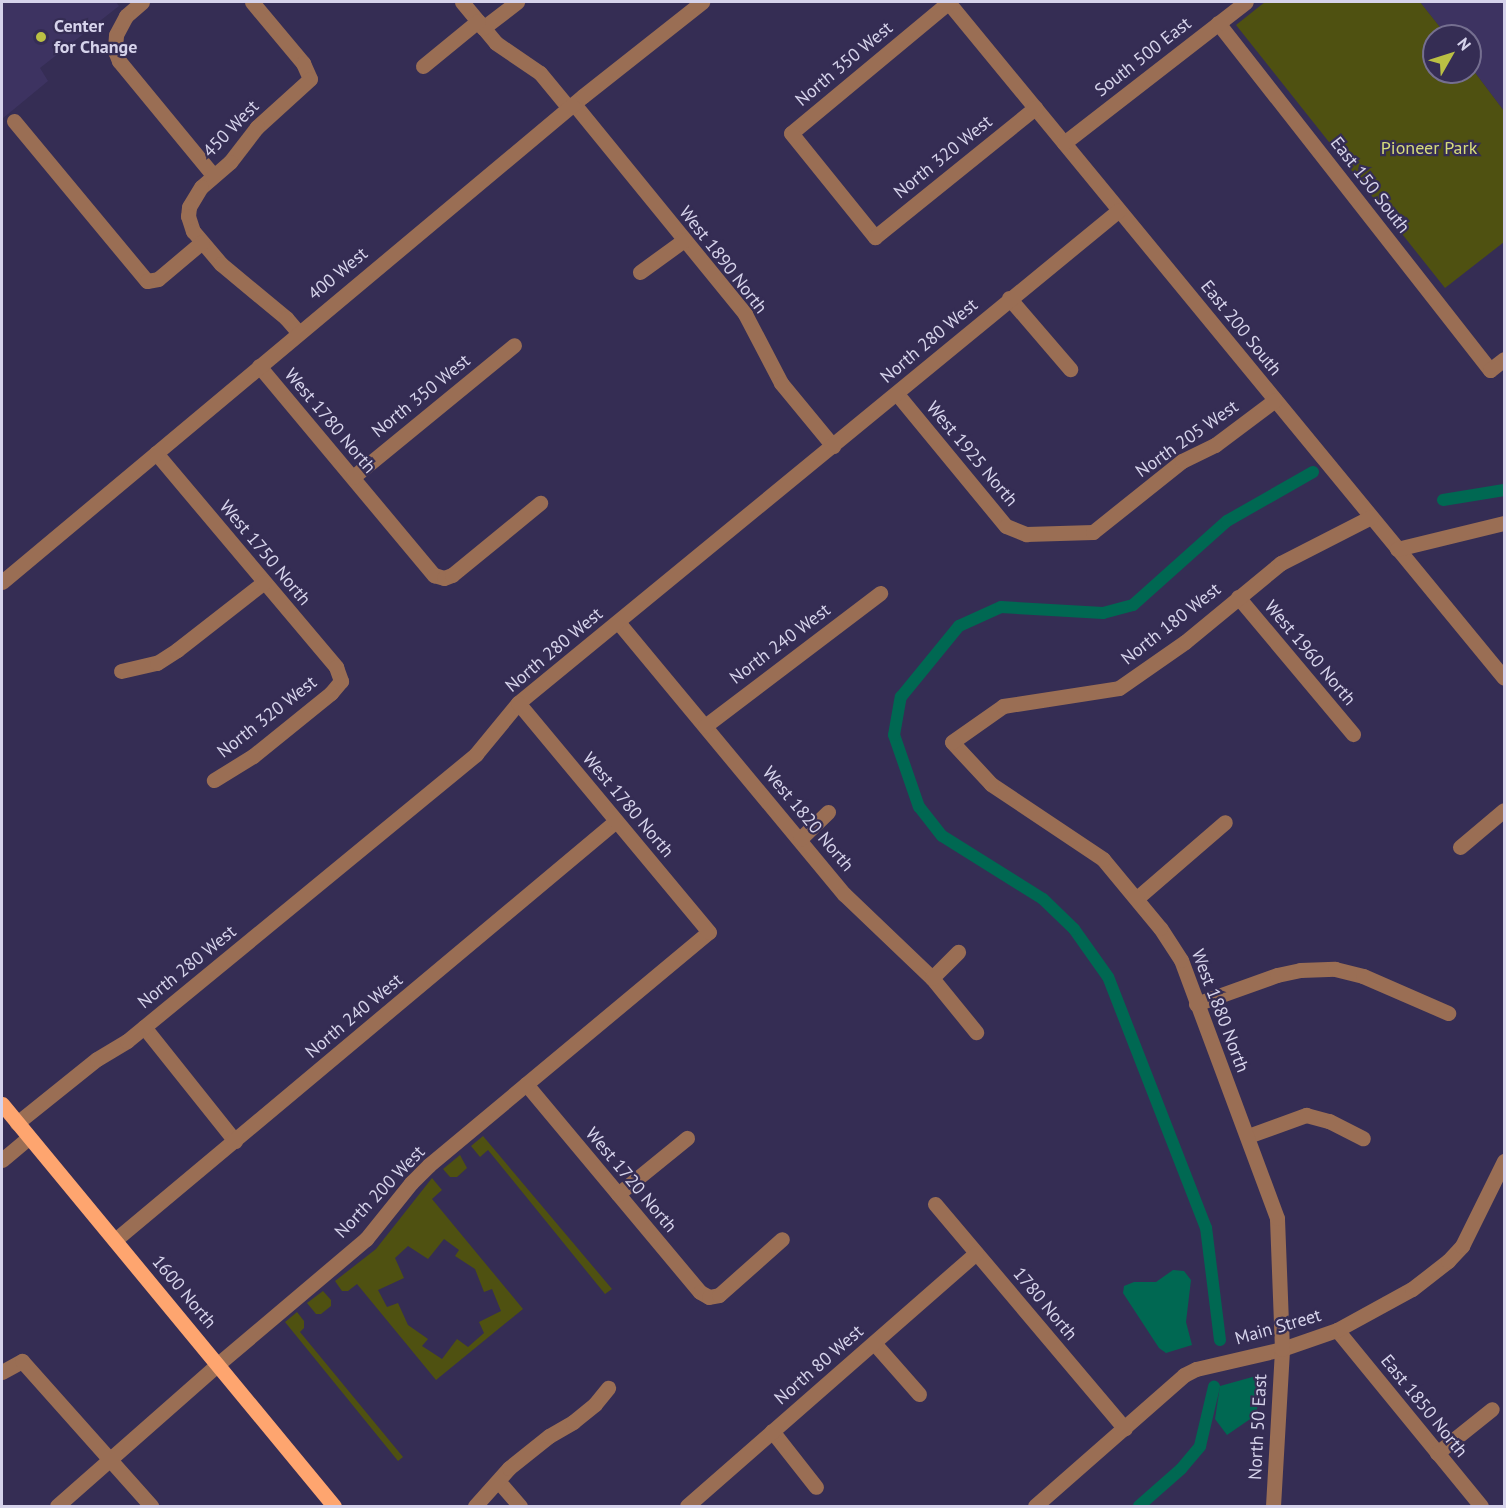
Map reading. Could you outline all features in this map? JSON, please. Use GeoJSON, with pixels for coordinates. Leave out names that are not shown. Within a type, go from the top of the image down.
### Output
{"type":"FeatureCollection","features":[{"type":"Feature","properties":{"kind":"main road","name":"1600 North"},"geometry":{"type":"LineString","coordinates":[[2,1104],[334,1506]]}},
{"type":"Feature","properties":{"kind":"street"},"geometry":{"type":"LineString","coordinates":[[142,2],[121,25],[115,41],[115,51],[135,81],[213,175]]}},
{"type":"Feature","properties":{"kind":"street","name":"450 West"},"geometry":{"type":"LineString","coordinates":[[202,242],[193,231],[189,207],[197,192],[213,175],[230,162],[263,121],[307,84],[309,76],[303,63],[252,2]]}},
{"type":"Feature","properties":{"kind":"street","name":"West 1890 North"},"geometry":{"type":"LineString","coordinates":[[462,2],[496,43],[540,73],[571,106],[684,240],[745,314],[781,383],[833,446]]}},
{"type":"Feature","properties":{"kind":"street"},"geometry":{"type":"LineString","coordinates":[[423,66],[481,24],[518,2]]}},
{"type":"Feature","properties":{"kind":"street","name":"400 West"},"geometry":{"type":"LineString","coordinates":[[2,582],[298,332],[571,106],[702,2]]}},
{"type":"Feature","properties":{"kind":"street","name":"East 200 South"},"geometry":{"type":"LineString","coordinates":[[949,2],[1504,678]]}},
{"type":"Feature","properties":{"kind":"street","name":"North 350 West"},"geometry":{"type":"LineString","coordinates":[[875,237],[791,133],[949,2]]}},
{"type":"Feature","properties":{"kind":"street","name":"South 500 East"},"geometry":{"type":"LineString","coordinates":[[1064,143],[1246,2]]}},
{"type":"Feature","properties":{"kind":"street","name":"East 150 South"},"geometry":{"type":"LineString","coordinates":[[1218,23],[1490,370],[1504,359]]}},
{"type":"Feature","properties":{"kind":"street","name":"North 320 West"},"geometry":{"type":"LineString","coordinates":[[875,237],[1035,108]]}},
{"type":"Feature","properties":{"kind":"street"},"geometry":{"type":"LineString","coordinates":[[14,121],[142,277],[153,282],[202,242],[222,264],[286,318],[298,332]]}},
{"type":"Feature","properties":{"kind":"street","name":"North 280 West"},"geometry":{"type":"LineString","coordinates":[[17,1123],[96,1059],[144,1028],[476,754],[518,703],[1119,210]]}},
{"type":"Feature","properties":{"kind":"street"},"geometry":{"type":"LineString","coordinates":[[640,272],[684,240]]}},
{"type":"Feature","properties":{"kind":"street"},"geometry":{"type":"LineString","coordinates":[[1010,298],[1070,369]]}},
{"type":"Feature","properties":{"kind":"street","name":"North 350 West"},"geometry":{"type":"LineString","coordinates":[[353,477],[514,345]]}},
{"type":"Feature","properties":{"kind":"street","name":"West 1780 North"},"geometry":{"type":"LineString","coordinates":[[259,366],[434,575],[444,578],[452,575],[540,503]]}},
{"type":"Feature","properties":{"kind":"street","name":"West 1925 North"},"geometry":{"type":"LineString","coordinates":[[897,394],[1006,526],[1026,534],[1093,532]]}},
{"type":"Feature","properties":{"kind":"street","name":"North 205 West"},"geometry":{"type":"LineString","coordinates":[[1093,532],[1182,461],[1215,445],[1275,400]]}},
{"type":"Feature","properties":{"kind":"street","name":"West 1750 North"},"geometry":{"type":"LineString","coordinates":[[156,453],[336,667],[341,681]]}},
{"type":"Feature","properties":{"kind":"street","name":"North 180 West"},"geometry":{"type":"LineString","coordinates":[[952,742],[1003,706],[1119,688],[1185,642],[1281,563],[1371,517]]}},
{"type":"Feature","properties":{"kind":"street"},"geometry":{"type":"LineString","coordinates":[[1397,549],[1504,524]]}},
{"type":"Feature","properties":{"kind":"street"},"geometry":{"type":"LineString","coordinates":[[121,671],[157,663],[183,647],[264,582]]}},
{"type":"Feature","properties":{"kind":"street","name":"North 240 West"},"geometry":{"type":"LineString","coordinates":[[705,726],[880,592]]}},
{"type":"Feature","properties":{"kind":"street","name":"West 1960 North"},"geometry":{"type":"LineString","coordinates":[[1238,597],[1353,734]]}},
{"type":"Feature","properties":{"kind":"street","name":"West 1820 North"},"geometry":{"type":"LineString","coordinates":[[618,622],[844,894],[932,978],[976,1032]]}},
{"type":"Feature","properties":{"kind":"street","name":"North 320 West"},"geometry":{"type":"LineString","coordinates":[[214,780],[253,756],[331,693],[341,681]]}},
{"type":"Feature","properties":{"kind":"street","name":"West 1780 North"},"geometry":{"type":"LineString","coordinates":[[518,703],[709,932]]}},
{"type":"Feature","properties":{"kind":"street","name":"West 1880 North"},"geometry":{"type":"LineString","coordinates":[[952,742],[991,784],[1103,859],[1137,898],[1172,944],[1248,1136],[1277,1218],[1282,1349]]}},
{"type":"Feature","properties":{"kind":"street"},"geometry":{"type":"LineString","coordinates":[[1460,847],[1504,810]]}},
{"type":"Feature","properties":{"kind":"street"},"geometry":{"type":"LineString","coordinates":[[800,839],[828,812]]}},
{"type":"Feature","properties":{"kind":"street","name":"North 240 West"},"geometry":{"type":"LineString","coordinates":[[115,1240],[616,821]]}},
{"type":"Feature","properties":{"kind":"street"},"geometry":{"type":"LineString","coordinates":[[1137,898],[1225,822]]}},
{"type":"Feature","properties":{"kind":"street","name":"North 200 West"},"geometry":{"type":"LineString","coordinates":[[57,1506],[218,1364],[366,1239],[426,1168],[709,932]]}},
{"type":"Feature","properties":{"kind":"street"},"geometry":{"type":"LineString","coordinates":[[932,978],[958,952]]}},
{"type":"Feature","properties":{"kind":"street"},"geometry":{"type":"LineString","coordinates":[[1196,1004],[1277,975],[1300,970],[1335,969],[1363,976],[1448,1013]]}},
{"type":"Feature","properties":{"kind":"street"},"geometry":{"type":"LineString","coordinates":[[144,1028],[235,1141]]}},
{"type":"Feature","properties":{"kind":"street","name":"West 1720 North"},"geometry":{"type":"LineString","coordinates":[[526,1084],[700,1292],[709,1297],[719,1295],[782,1239]]}},
{"type":"Feature","properties":{"kind":"street"},"geometry":{"type":"LineString","coordinates":[[1248,1136],[1306,1115],[1329,1121],[1363,1138]]}},
{"type":"Feature","properties":{"kind":"street"},"geometry":{"type":"LineString","coordinates":[[2,1160],[29,1137]]}},
{"type":"Feature","properties":{"kind":"street"},"geometry":{"type":"LineString","coordinates":[[618,1194],[687,1138]]}},
{"type":"Feature","properties":{"kind":"street","name":"Main Street"},"geometry":{"type":"LineString","coordinates":[[1035,1506],[1184,1375],[1196,1369],[1282,1349],[1337,1330],[1412,1289],[1448,1261],[1471,1230],[1504,1161]]}},
{"type":"Feature","properties":{"kind":"street","name":"1780 North"},"geometry":{"type":"LineString","coordinates":[[935,1204],[1125,1429]]}},
{"type":"Feature","properties":{"kind":"street","name":"North 80 West"},"geometry":{"type":"LineString","coordinates":[[687,1506],[976,1253]]}},
{"type":"Feature","properties":{"kind":"street","name":"East 1850 North"},"geometry":{"type":"LineString","coordinates":[[1337,1330],[1481,1506]]}},
{"type":"Feature","properties":{"kind":"street"},"geometry":{"type":"LineString","coordinates":[[874,1343],[920,1394]]}},
{"type":"Feature","properties":{"kind":"street","name":"North 50 East"},"geometry":{"type":"LineString","coordinates":[[1273,1506],[1282,1349]]}},
{"type":"Feature","properties":{"kind":"street"},"geometry":{"type":"LineString","coordinates":[[2,1372],[22,1361],[151,1506]]}},
{"type":"Feature","properties":{"kind":"street"},"geometry":{"type":"LineString","coordinates":[[475,1506],[499,1482],[509,1468],[549,1436],[573,1422],[595,1404],[608,1388]]}},
{"type":"Feature","properties":{"kind":"street"},"geometry":{"type":"LineString","coordinates":[[1437,1453],[1492,1409]]}},
{"type":"Feature","properties":{"kind":"street"},"geometry":{"type":"LineString","coordinates":[[772,1431],[816,1487]]}},
{"type":"Feature","properties":{"kind":"street"},"geometry":{"type":"LineString","coordinates":[[499,1482],[520,1506]]}},
{"type":"Feature","properties":{"kind":"shaded area","name":"Center for Change"},"geometry":{"type":"Polygon","coordinates":[[[2,2],[116,2],[119,6],[40,68],[48,81],[2,119],[2,2]]]}},
{"type":"Feature","properties":{"kind":"shaded area"},"geometry":{"type":"Polygon","coordinates":[[[1420,2],[1504,2],[1504,111],[1482,82],[1482,24],[1437,24],[1420,2]]]}},
{"type":"Feature","properties":{"kind":"shaded area"},"geometry":{"type":"Polygon","coordinates":[[[1173,1270],[1184,1271],[1191,1280],[1186,1322],[1192,1345],[1166,1353],[1159,1348],[1123,1293],[1124,1286],[1134,1282],[1156,1282],[1173,1270]]]}},
{"type":"Feature","properties":{"kind":"shaded area"},"geometry":{"type":"Polygon","coordinates":[[[1256,1376],[1262,1382],[1256,1415],[1227,1435],[1215,1419],[1220,1386],[1256,1376]]]}},
{"type":"Feature","properties":{"kind":"green space","name":"Pioneer Park"},"geometry":{"type":"Polygon","coordinates":[[[1265,2],[1420,2],[1437,24],[1422,24],[1422,84],[1482,84],[1482,82],[1504,111],[1504,242],[1445,288],[1236,25],[1265,2]]]}},
{"type":"Feature","properties":{"kind":"green space"},"geometry":{"type":"Polygon","coordinates":[[[483,1136],[612,1289],[605,1294],[488,1150],[480,1157],[471,1146],[483,1136]]]}},
{"type":"Feature","properties":{"kind":"green space"},"geometry":{"type":"Polygon","coordinates":[[[460,1155],[467,1168],[457,1177],[450,1177],[443,1169],[460,1155]]]}},
{"type":"Feature","properties":{"kind":"green space"},"geometry":{"type":"Polygon","coordinates":[[[432,1178],[442,1190],[432,1199],[523,1309],[436,1380],[357,1284],[348,1291],[342,1291],[335,1281],[376,1249],[432,1178]],[[444,1239],[428,1259],[408,1246],[395,1258],[404,1278],[378,1290],[387,1307],[398,1303],[408,1325],[428,1339],[422,1346],[442,1359],[457,1339],[468,1347],[484,1333],[479,1322],[501,1311],[492,1289],[484,1292],[475,1269],[455,1256],[459,1250],[444,1239]]]}},
{"type":"Feature","properties":{"kind":"green space"},"geometry":{"type":"Polygon","coordinates":[[[323,1291],[331,1300],[331,1306],[321,1314],[316,1314],[307,1303],[323,1291]]]}},
{"type":"Feature","properties":{"kind":"green space"},"geometry":{"type":"Polygon","coordinates":[[[297,1312],[304,1321],[304,1328],[300,1332],[403,1457],[398,1461],[285,1322],[297,1312]]]}},
{"type":"Feature","properties":{"kind":"waterway"},"geometry":{"type":"LineString","coordinates":[[1220,1340],[1206,1228],[1108,977],[1074,929],[1043,899],[942,836],[919,807],[894,735],[901,697],[959,626],[1001,607],[1103,613],[1133,605],[1227,521],[1313,472]]}},
{"type":"Feature","properties":{"kind":"waterway"},"geometry":{"type":"LineString","coordinates":[[1443,500],[1504,490]]}},
{"type":"Feature","properties":{"kind":"waterway"},"geometry":{"type":"LineString","coordinates":[[1139,1506],[1181,1469],[1200,1446],[1214,1387]]}},
{"type":"Feature","properties":{"kind":"place","name":"Center for Change"},"geometry":{"type":"Point","coordinates":[41,37]}}]}
